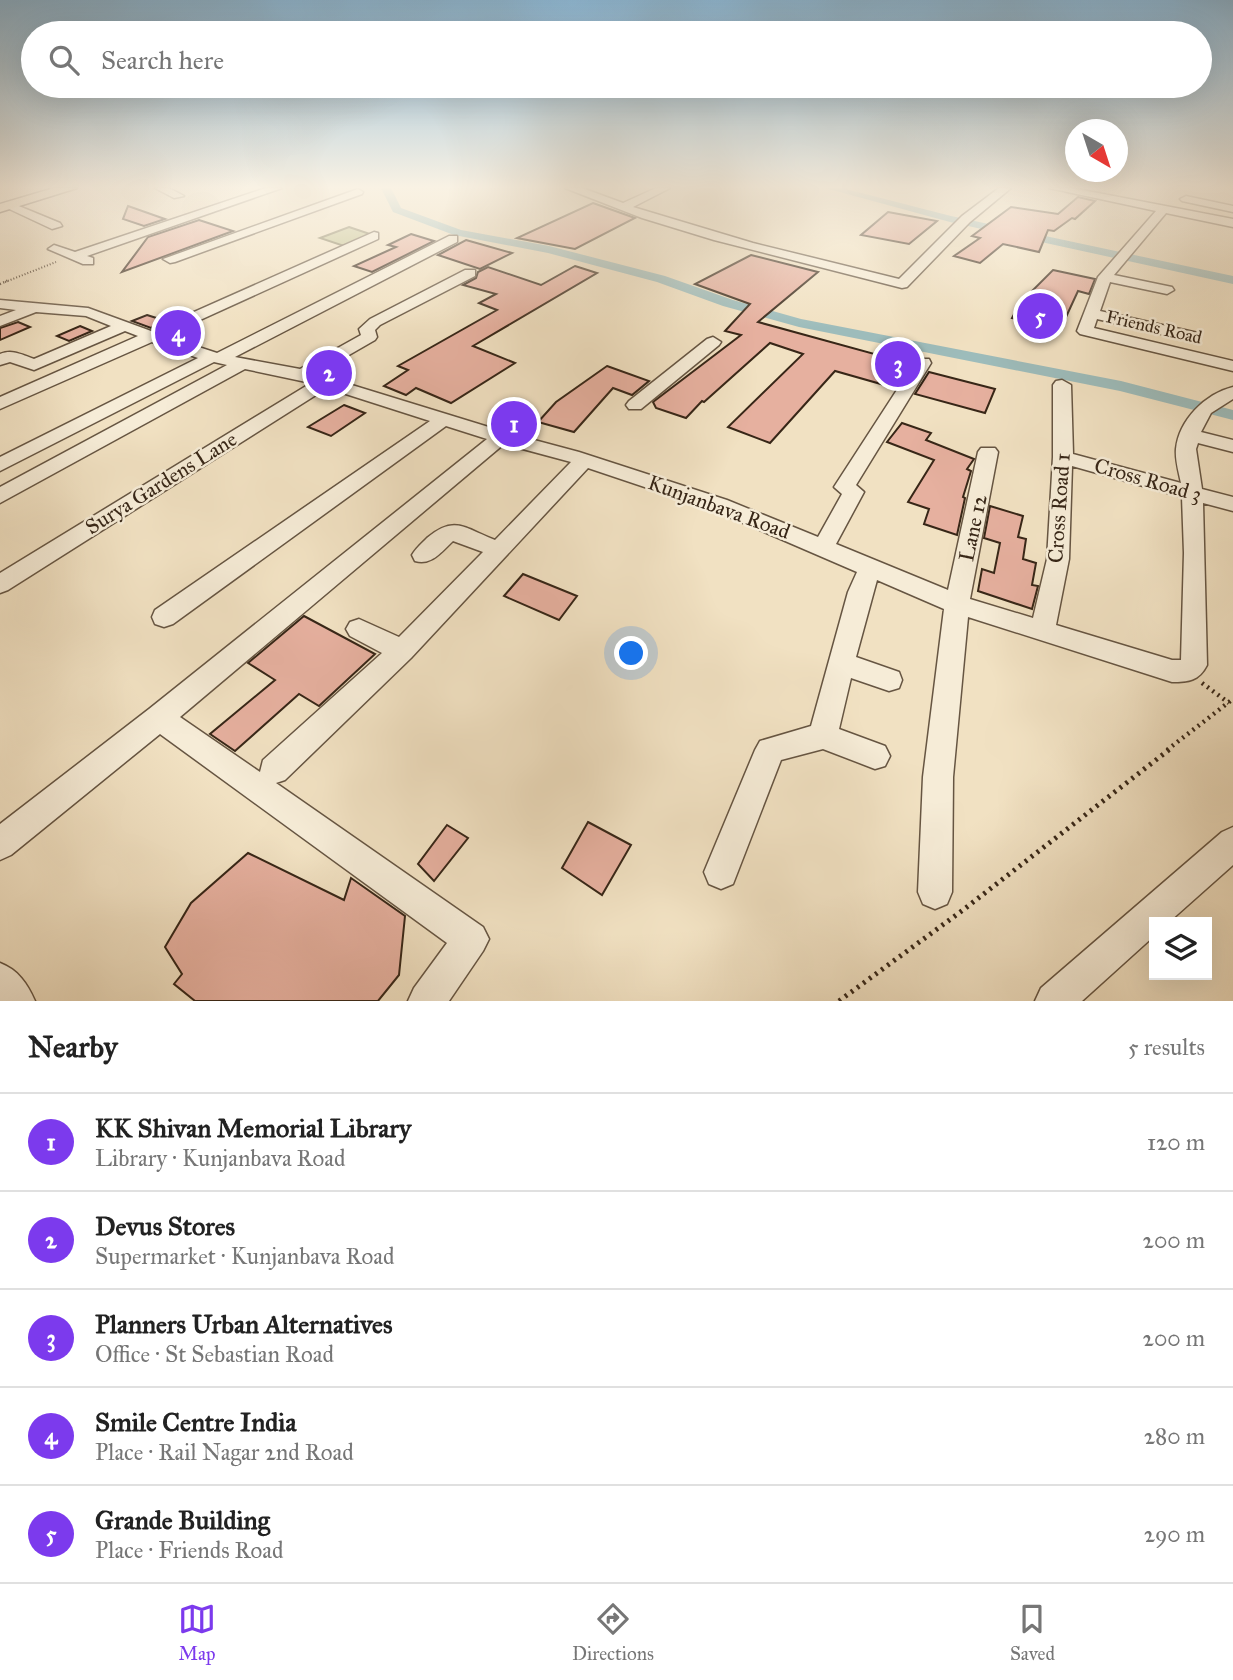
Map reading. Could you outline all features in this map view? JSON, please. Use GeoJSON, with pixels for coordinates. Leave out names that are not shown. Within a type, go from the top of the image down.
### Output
{"type":"FeatureCollection","features":[{"type":"Feature","properties":{"kind":"street"},"geometry":{"type":"LineString","coordinates":[[75,256],[138,235]]}},
{"type":"Feature","properties":{"kind":"street"},"geometry":{"type":"LineString","coordinates":[[170,259],[236,235]]}},
{"type":"Feature","properties":{"kind":"street"},"geometry":{"type":"LineString","coordinates":[[707,235],[754,249],[902,284],[951,235]]}},
{"type":"Feature","properties":{"kind":"street","name":"Friends Road"},"geometry":{"type":"LineString","coordinates":[[1140,235],[1105,277],[1085,331],[1233,366]]}},
{"type":"Feature","properties":{"kind":"street"},"geometry":{"type":"LineString","coordinates":[[0,404],[374,236]]}},
{"type":"Feature","properties":{"kind":"street"},"geometry":{"type":"LineString","coordinates":[[0,465],[453,239]]}},
{"type":"Feature","properties":{"kind":"street"},"geometry":{"type":"LineString","coordinates":[[54,249],[93,262]]}},
{"type":"Feature","properties":{"kind":"street"},"geometry":{"type":"LineString","coordinates":[[302,375],[369,337],[367,329],[375,322],[470,273]]}},
{"type":"Feature","properties":{"kind":"street"},"geometry":{"type":"LineString","coordinates":[[1105,277],[1167,290]]}},
{"type":"Feature","properties":{"kind":"street","name":"Kunjanbava Road"},"geometry":{"type":"LineString","coordinates":[[0,304],[88,313],[216,357],[302,375],[500,437],[584,460],[720,505],[824,546],[957,604],[1172,671],[1187,671]]}},
{"type":"Feature","properties":{"kind":"street"},"geometry":{"type":"LineString","coordinates":[[0,321],[36,307]]}},
{"type":"Feature","properties":{"kind":"street"},"geometry":{"type":"LineString","coordinates":[[1091,313],[1192,336]]}},
{"type":"Feature","properties":{"kind":"street"},"geometry":{"type":"LineString","coordinates":[[0,360],[10,356],[34,365],[124,326]]}},
{"type":"Feature","properties":{"kind":"street"},"geometry":{"type":"LineString","coordinates":[[635,405],[713,342]]}},
{"type":"Feature","properties":{"kind":"street"},"geometry":{"type":"LineString","coordinates":[[0,496],[243,363]]}},
{"type":"Feature","properties":{"kind":"street"},"geometry":{"type":"LineString","coordinates":[[824,546],[854,492],[844,487],[923,363]]}},
{"type":"Feature","properties":{"kind":"street","name":"Surya Gardens Lane"},"geometry":{"type":"LineString","coordinates":[[0,584],[323,383]]}},
{"type":"Feature","properties":{"kind":"street","name":"Cross Road 1"},"geometry":{"type":"LineString","coordinates":[[1042,631],[1058,559],[1063,457],[1062,385]]}},
{"type":"Feature","properties":{"kind":"street"},"geometry":{"type":"LineString","coordinates":[[1187,671],[1194,664],[1192,492],[1186,449],[1196,422],[1232,394]]}},
{"type":"Feature","properties":{"kind":"street"},"geometry":{"type":"LineString","coordinates":[[164,617],[444,419]]}},
{"type":"Feature","properties":{"kind":"street"},"geometry":{"type":"LineString","coordinates":[[1196,422],[1233,446]]}},
{"type":"Feature","properties":{"kind":"street"},"geometry":{"type":"LineString","coordinates":[[0,844],[159,718],[500,437]]}},
{"type":"Feature","properties":{"kind":"street","name":"Lane 12"},"geometry":{"type":"LineString","coordinates":[[935,892],[938,777],[957,604],[988,452]]}},
{"type":"Feature","properties":{"kind":"street","name":"Cross Road 3"},"geometry":{"type":"LineString","coordinates":[[1063,457],[1233,505]]}},
{"type":"Feature","properties":{"kind":"street"},"geometry":{"type":"LineString","coordinates":[[274,770],[402,650],[584,460]]}},
{"type":"Feature","properties":{"kind":"street"},"geometry":{"type":"LineString","coordinates":[[423,555],[450,530],[497,549]]}},
{"type":"Feature","properties":{"kind":"street"},"geometry":{"type":"LineString","coordinates":[[823,736],[860,592],[870,568]]}},
{"type":"Feature","properties":{"kind":"street"},"geometry":{"type":"LineString","coordinates":[[359,629],[402,650]]}},
{"type":"Feature","properties":{"kind":"street"},"geometry":{"type":"LineString","coordinates":[[841,663],[889,680]]}},
{"type":"Feature","properties":{"kind":"street"},"geometry":{"type":"LineString","coordinates":[[159,718],[471,939],[427,1001]]}},
{"type":"Feature","properties":{"kind":"street"},"geometry":{"type":"LineString","coordinates":[[721,872],[770,750],[823,736],[874,756]]}},
{"type":"Feature","properties":{"kind":"street"},"geometry":{"type":"LineString","coordinates":[[1054,1001],[1233,843]]}},
{"type":"Feature","properties":{"kind":"street"},"geometry":{"type":"LineString","coordinates":[[0,982],[16,1001]]}},
{"type":"Feature","properties":{"kind":"path"},"geometry":{"type":"LineString","coordinates":[[0,284],[75,256]]}},
{"type":"Feature","properties":{"kind":"path"},"geometry":{"type":"LineString","coordinates":[[839,1001],[963,910],[1231,701],[1187,671]]}},
{"type":"Feature","properties":{"kind":"green space"},"geometry":{"type":"Polygon","coordinates":[[[329,235],[373,235],[344,246],[320,238],[329,235]]]}},
{"type":"Feature","properties":{"kind":"building"},"geometry":{"type":"Polygon","coordinates":[[[155,235],[223,235],[122,272],[148,237],[155,235]]]}},
{"type":"Feature","properties":{"kind":"building"},"geometry":{"type":"Polygon","coordinates":[[[410,235],[434,241],[372,272],[354,266],[396,247],[388,245],[410,235]]]}},
{"type":"Feature","properties":{"kind":"building"},"geometry":{"type":"Polygon","coordinates":[[[524,235],[603,235],[575,249],[517,238],[524,235]]]}},
{"type":"Feature","properties":{"kind":"building"},"geometry":{"type":"Polygon","coordinates":[[[861,235],[920,235],[909,244],[861,235]]]}},
{"type":"Feature","properties":{"kind":"building"},"geometry":{"type":"Polygon","coordinates":[[[1046,235],[1039,252],[1003,244],[980,263],[954,256],[980,238],[972,236],[1046,235]]]}},
{"type":"Feature","properties":{"kind":"building"},"geometry":{"type":"Polygon","coordinates":[[[466,240],[512,253],[480,269],[438,255],[466,240]]]}},
{"type":"Feature","properties":{"kind":"building"},"geometry":{"type":"Polygon","coordinates":[[[751,255],[818,272],[758,322],[885,357],[887,355],[913,361],[895,388],[835,371],[770,443],[728,427],[803,354],[770,343],[686,418],[656,408],[653,402],[741,335],[725,331],[750,304],[695,284],[751,255]]]}},
{"type":"Feature","properties":{"kind":"building"},"geometry":{"type":"Polygon","coordinates":[[[575,266],[597,273],[473,346],[515,363],[451,403],[416,388],[406,395],[384,386],[408,370],[398,366],[497,310],[479,303],[496,294],[463,285],[476,278],[478,272],[488,267],[541,285],[575,266]]]}},
{"type":"Feature","properties":{"kind":"building"},"geometry":{"type":"Polygon","coordinates":[[[1053,270],[1095,279],[1089,294],[1078,291],[1060,330],[1012,318],[1020,303],[1053,270]]]}},
{"type":"Feature","properties":{"kind":"building"},"geometry":{"type":"Polygon","coordinates":[[[147,315],[166,321],[151,328],[132,321],[147,315]]]}},
{"type":"Feature","properties":{"kind":"building"},"geometry":{"type":"Polygon","coordinates":[[[18,322],[30,327],[0,340],[0,328],[18,322]]]}},
{"type":"Feature","properties":{"kind":"building"},"geometry":{"type":"Polygon","coordinates":[[[80,326],[92,331],[69,341],[57,336],[80,326]]]}},
{"type":"Feature","properties":{"kind":"building"},"geometry":{"type":"Polygon","coordinates":[[[607,366],[649,381],[632,395],[613,388],[574,432],[538,422],[556,402],[607,366]]]}},
{"type":"Feature","properties":{"kind":"building"},"geometry":{"type":"Polygon","coordinates":[[[929,372],[995,389],[985,413],[915,394],[929,372]]]}},
{"type":"Feature","properties":{"kind":"building"},"geometry":{"type":"Polygon","coordinates":[[[344,405],[365,413],[331,436],[308,427],[344,405]]]}},
{"type":"Feature","properties":{"kind":"building"},"geometry":{"type":"Polygon","coordinates":[[[902,423],[931,433],[926,440],[974,459],[967,469],[971,471],[963,497],[965,498],[957,535],[924,524],[929,509],[908,502],[934,460],[887,442],[902,423]]]}},
{"type":"Feature","properties":{"kind":"building"},"geometry":{"type":"Polygon","coordinates":[[[990,506],[1023,516],[1018,537],[1026,539],[1023,559],[1036,563],[1032,585],[1038,586],[1032,609],[978,591],[982,569],[994,573],[1000,543],[984,538],[990,506]]]}},
{"type":"Feature","properties":{"kind":"building"},"geometry":{"type":"Polygon","coordinates":[[[523,574],[577,596],[559,620],[504,596],[523,574]]]}},
{"type":"Feature","properties":{"kind":"building"},"geometry":{"type":"Polygon","coordinates":[[[304,616],[375,654],[319,706],[299,694],[235,751],[210,734],[275,680],[248,663],[304,616]]]}},
{"type":"Feature","properties":{"kind":"building"},"geometry":{"type":"Polygon","coordinates":[[[588,822],[631,845],[602,895],[562,868],[588,822]]]}},
{"type":"Feature","properties":{"kind":"building"},"geometry":{"type":"Polygon","coordinates":[[[447,825],[468,838],[434,881],[418,864],[447,825]]]}},
{"type":"Feature","properties":{"kind":"building"},"geometry":{"type":"Polygon","coordinates":[[[248,853],[344,900],[351,878],[405,916],[399,975],[378,1001],[195,1001],[174,984],[182,974],[165,947],[191,903],[248,853]]]}},
{"type":"Feature","properties":{"kind":"waterway"},"geometry":{"type":"LineString","coordinates":[[467,235],[549,250],[661,279],[728,303],[799,323],[1121,386],[1233,415]]}},
{"type":"Feature","properties":{"kind":"waterway"},"geometry":{"type":"LineString","coordinates":[[1023,235],[1233,280]]}},
{"type":"Feature","properties":{"kind":"place","name":"Grande Building"},"geometry":{"type":"Point","coordinates":[1040,316]}},
{"type":"Feature","properties":{"kind":"place","name":"Smile Centre India"},"geometry":{"type":"Point","coordinates":[178,333]}},
{"type":"Feature","properties":{"kind":"place","name":"Planners Urban Alternatives"},"geometry":{"type":"Point","coordinates":[898,364]}},
{"type":"Feature","properties":{"kind":"place","name":"Devus Stores"},"geometry":{"type":"Point","coordinates":[329,373]}},
{"type":"Feature","properties":{"kind":"place","name":"KK Shivan Memorial Library"},"geometry":{"type":"Point","coordinates":[514,424]}}]}
